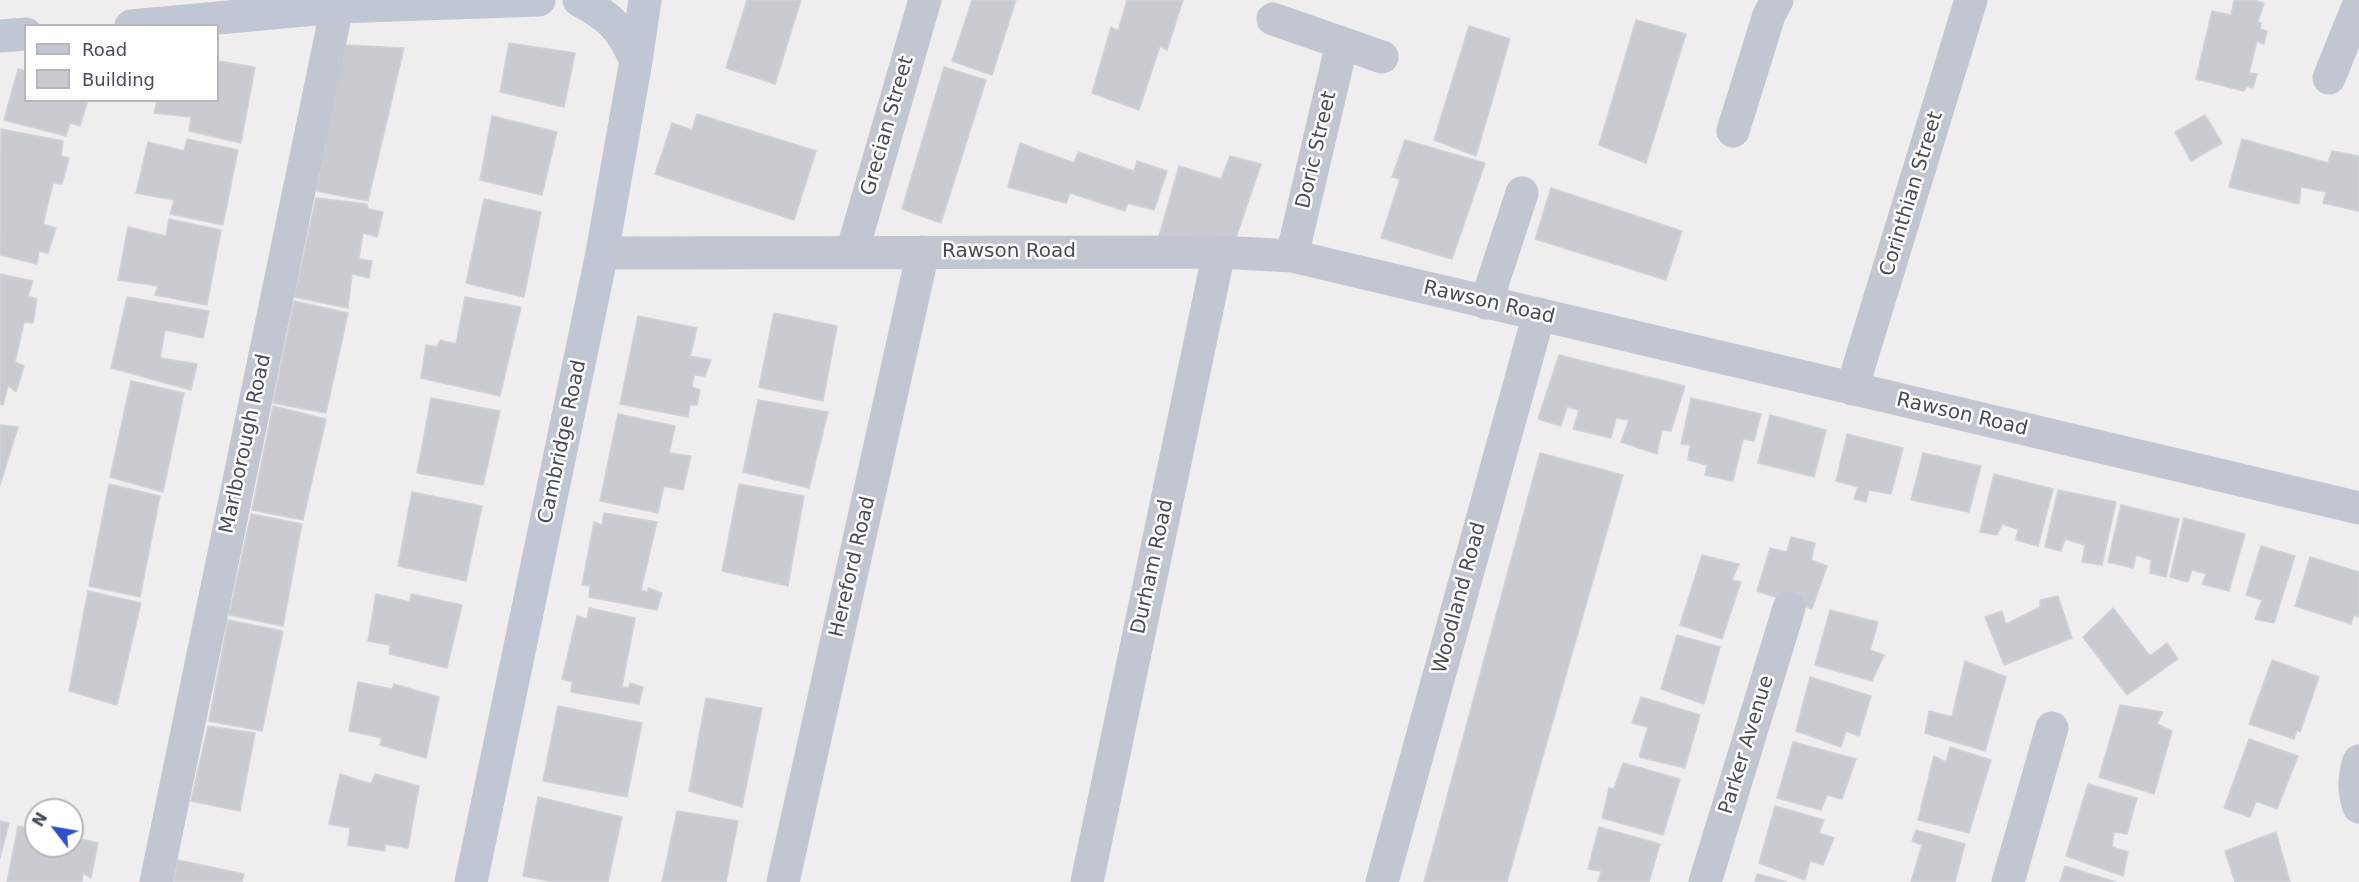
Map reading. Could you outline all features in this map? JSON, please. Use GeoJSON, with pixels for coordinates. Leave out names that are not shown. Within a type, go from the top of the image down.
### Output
{"type":"FeatureCollection","features":[{"type":"Feature","properties":{"kind":"main road"},"geometry":{"type":"LineString","coordinates":[[152,24],[337,7],[540,0]]}},
{"type":"Feature","properties":{"kind":"main road"},"geometry":{"type":"LineString","coordinates":[[579,0],[600,11],[618,28],[636,62]]}},
{"type":"Feature","properties":{"kind":"main road","name":"Cambridge Road"},"geometry":{"type":"LineString","coordinates":[[471,882],[602,253],[645,0]]}},
{"type":"Feature","properties":{"kind":"main road"},"geometry":{"type":"LineString","coordinates":[[0,36],[24,34]]}},
{"type":"Feature","properties":{"kind":"street","name":"Grecian Street"},"geometry":{"type":"LineString","coordinates":[[852,252],[925,0]]}},
{"type":"Feature","properties":{"kind":"street"},"geometry":{"type":"LineString","coordinates":[[1733,131],[1770,15],[1777,0]]}},
{"type":"Feature","properties":{"kind":"street","name":"Corinthian Street"},"geometry":{"type":"LineString","coordinates":[[1852,389],[1971,0]]}},
{"type":"Feature","properties":{"kind":"street","name":"Marlborough Road"},"geometry":{"type":"LineString","coordinates":[[156,882],[337,7]]}},
{"type":"Feature","properties":{"kind":"street"},"geometry":{"type":"LineString","coordinates":[[1273,19],[1382,57]]}},
{"type":"Feature","properties":{"kind":"street"},"geometry":{"type":"LineString","coordinates":[[2329,78],[2356,22]]}},
{"type":"Feature","properties":{"kind":"street","name":"Doric Street"},"geometry":{"type":"LineString","coordinates":[[1292,256],[1342,43]]}},
{"type":"Feature","properties":{"kind":"street"},"geometry":{"type":"LineString","coordinates":[[1486,303],[1522,193]]}},
{"type":"Feature","properties":{"kind":"street","name":"Hereford Road"},"geometry":{"type":"LineString","coordinates":[[783,882],[923,252]]}},
{"type":"Feature","properties":{"kind":"street","name":"Rawson Road"},"geometry":{"type":"LineString","coordinates":[[602,253],[1219,252],[1292,256],[2359,508]]}},
{"type":"Feature","properties":{"kind":"street","name":"Durham Road"},"geometry":{"type":"LineString","coordinates":[[1087,882],[1219,252]]}},
{"type":"Feature","properties":{"kind":"street","name":"Woodland Road"},"geometry":{"type":"LineString","coordinates":[[1382,882],[1539,314]]}},
{"type":"Feature","properties":{"kind":"street","name":"Parker Avenue"},"geometry":{"type":"LineString","coordinates":[[1705,882],[1789,608]]}},
{"type":"Feature","properties":{"kind":"street"},"geometry":{"type":"LineString","coordinates":[[2008,882],[2052,728]]}},
{"type":"Feature","properties":{"kind":"street"},"geometry":{"type":"LineString","coordinates":[[2359,761],[2355,781],[2355,794],[2359,807]]}},
{"type":"Feature","properties":{"kind":"building"},"geometry":{"type":"Polygon","coordinates":[[[747,0],[801,0],[775,84],[726,68],[747,0]]]}},
{"type":"Feature","properties":{"kind":"building"},"geometry":{"type":"Polygon","coordinates":[[[972,0],[1016,0],[992,75],[952,61],[972,0]]]}},
{"type":"Feature","properties":{"kind":"building"},"geometry":{"type":"Polygon","coordinates":[[[1127,0],[1183,0],[1167,50],[1160,46],[1139,110],[1092,93],[1111,27],[1118,31],[1127,0]]]}},
{"type":"Feature","properties":{"kind":"building"},"geometry":{"type":"Polygon","coordinates":[[[2234,0],[2253,0],[2264,3],[2258,22],[2261,23],[2260,29],[2267,31],[2264,44],[2257,41],[2249,73],[2257,74],[2253,88],[2247,86],[2244,91],[2196,79],[2212,11],[2231,15],[2234,0]]]}},
{"type":"Feature","properties":{"kind":"building"},"geometry":{"type":"Polygon","coordinates":[[[1636,20],[1686,34],[1646,163],[1599,145],[1636,20]]]}},
{"type":"Feature","properties":{"kind":"building"},"geometry":{"type":"Polygon","coordinates":[[[1469,26],[1510,39],[1476,156],[1434,140],[1469,26]]]}},
{"type":"Feature","properties":{"kind":"building"},"geometry":{"type":"Polygon","coordinates":[[[509,43],[575,53],[564,107],[500,92],[509,43]]]}},
{"type":"Feature","properties":{"kind":"building"},"geometry":{"type":"Polygon","coordinates":[[[346,45],[404,48],[368,201],[316,191],[339,70],[346,45]]]}},
{"type":"Feature","properties":{"kind":"building"},"geometry":{"type":"Polygon","coordinates":[[[219,61],[255,67],[241,143],[189,131],[191,117],[154,113],[157,102],[219,102],[219,61]]]}},
{"type":"Feature","properties":{"kind":"building"},"geometry":{"type":"Polygon","coordinates":[[[944,67],[986,80],[941,223],[902,209],[944,67]]]}},
{"type":"Feature","properties":{"kind":"building"},"geometry":{"type":"Polygon","coordinates":[[[18,69],[24,70],[24,102],[87,102],[80,126],[70,123],[66,136],[4,120],[18,69]]]}},
{"type":"Feature","properties":{"kind":"building"},"geometry":{"type":"Polygon","coordinates":[[[697,114],[816,151],[794,220],[655,174],[672,123],[692,130],[697,114]]]}},
{"type":"Feature","properties":{"kind":"building"},"geometry":{"type":"Polygon","coordinates":[[[2205,115],[2222,143],[2191,161],[2175,132],[2205,115]]]}},
{"type":"Feature","properties":{"kind":"building"},"geometry":{"type":"Polygon","coordinates":[[[492,116],[557,132],[542,195],[480,180],[492,116]]]}},
{"type":"Feature","properties":{"kind":"building"},"geometry":{"type":"Polygon","coordinates":[[[1,129],[63,141],[61,156],[69,158],[62,184],[53,183],[43,224],[56,228],[48,253],[39,251],[37,264],[0,255],[1,129]]]}},
{"type":"Feature","properties":{"kind":"building"},"geometry":{"type":"Polygon","coordinates":[[[187,139],[238,150],[223,225],[170,214],[174,200],[136,193],[148,142],[184,151],[187,139]]]}},
{"type":"Feature","properties":{"kind":"building"},"geometry":{"type":"Polygon","coordinates":[[[2242,139],[2328,163],[2332,151],[2359,156],[2359,211],[2323,203],[2326,192],[2301,187],[2299,204],[2229,187],[2242,139]]]}},
{"type":"Feature","properties":{"kind":"building"},"geometry":{"type":"Polygon","coordinates":[[[1405,140],[1485,163],[1452,259],[1381,238],[1400,179],[1392,177],[1405,140]]]}},
{"type":"Feature","properties":{"kind":"building"},"geometry":{"type":"Polygon","coordinates":[[[1020,143],[1074,163],[1078,152],[1134,171],[1137,161],[1167,171],[1154,210],[1128,203],[1125,211],[1070,193],[1066,203],[1008,187],[1020,143]]]}},
{"type":"Feature","properties":{"kind":"building"},"geometry":{"type":"Polygon","coordinates":[[[1230,156],[1261,164],[1235,241],[1159,236],[1179,166],[1221,179],[1230,156]]]}},
{"type":"Feature","properties":{"kind":"building"},"geometry":{"type":"Polygon","coordinates":[[[1551,188],[1682,231],[1666,280],[1535,239],[1551,188]]]}},
{"type":"Feature","properties":{"kind":"building"},"geometry":{"type":"Polygon","coordinates":[[[316,198],[367,204],[368,209],[383,212],[377,237],[363,233],[359,259],[372,261],[369,278],[352,274],[348,308],[294,297],[316,198]]]}},
{"type":"Feature","properties":{"kind":"building"},"geometry":{"type":"Polygon","coordinates":[[[484,199],[541,212],[524,297],[466,283],[484,199]]]}},
{"type":"Feature","properties":{"kind":"building"},"geometry":{"type":"Polygon","coordinates":[[[169,219],[221,230],[207,305],[155,295],[158,286],[118,280],[128,227],[166,236],[169,219]]]}},
{"type":"Feature","properties":{"kind":"building"},"geometry":{"type":"Polygon","coordinates":[[[0,274],[33,281],[28,296],[37,299],[33,323],[24,322],[15,362],[24,366],[16,392],[8,386],[3,405],[0,404],[0,274]]]}},
{"type":"Feature","properties":{"kind":"building"},"geometry":{"type":"Polygon","coordinates":[[[127,297],[209,311],[203,338],[165,330],[160,358],[197,364],[191,390],[111,368],[127,297]]]}},
{"type":"Feature","properties":{"kind":"building"},"geometry":{"type":"Polygon","coordinates":[[[465,297],[521,307],[500,396],[421,378],[426,345],[437,347],[440,340],[456,344],[465,297]]]}},
{"type":"Feature","properties":{"kind":"building"},"geometry":{"type":"Polygon","coordinates":[[[294,301],[348,313],[326,413],[273,403],[294,301]]]}},
{"type":"Feature","properties":{"kind":"building"},"geometry":{"type":"Polygon","coordinates":[[[774,313],[837,326],[823,401],[759,387],[774,313]]]}},
{"type":"Feature","properties":{"kind":"building"},"geometry":{"type":"Polygon","coordinates":[[[638,316],[697,328],[690,356],[711,360],[705,376],[694,375],[692,387],[700,390],[697,405],[690,405],[688,417],[620,404],[638,316]]]}},
{"type":"Feature","properties":{"kind":"building"},"geometry":{"type":"Polygon","coordinates":[[[1559,355],[1685,386],[1671,431],[1662,430],[1657,454],[1621,442],[1629,420],[1616,418],[1611,438],[1573,429],[1579,410],[1567,407],[1561,426],[1538,419],[1559,355]]]}},
{"type":"Feature","properties":{"kind":"building"},"geometry":{"type":"Polygon","coordinates":[[[131,381],[184,393],[163,492],[110,477],[131,381]]]}},
{"type":"Feature","properties":{"kind":"building"},"geometry":{"type":"Polygon","coordinates":[[[431,398],[500,411],[483,485],[417,473],[431,398]]]}},
{"type":"Feature","properties":{"kind":"building"},"geometry":{"type":"Polygon","coordinates":[[[1691,398],[1761,414],[1754,441],[1743,439],[1733,481],[1705,475],[1707,465],[1688,460],[1690,445],[1681,444],[1691,398]]]}},
{"type":"Feature","properties":{"kind":"building"},"geometry":{"type":"Polygon","coordinates":[[[758,400],[828,412],[809,488],[743,472],[758,400]]]}},
{"type":"Feature","properties":{"kind":"building"},"geometry":{"type":"Polygon","coordinates":[[[273,406],[326,419],[303,520],[252,510],[273,406]]]}},
{"type":"Feature","properties":{"kind":"building"},"geometry":{"type":"Polygon","coordinates":[[[618,414],[675,426],[669,453],[691,456],[683,490],[664,486],[658,513],[600,501],[618,414]]]}},
{"type":"Feature","properties":{"kind":"building"},"geometry":{"type":"Polygon","coordinates":[[[1770,415],[1826,430],[1814,477],[1758,463],[1770,415]]]}},
{"type":"Feature","properties":{"kind":"building"},"geometry":{"type":"Polygon","coordinates":[[[0,425],[18,427],[0,485],[0,425]]]}},
{"type":"Feature","properties":{"kind":"building"},"geometry":{"type":"Polygon","coordinates":[[[1847,434],[1903,448],[1891,494],[1869,490],[1866,502],[1854,499],[1858,487],[1836,481],[1847,434]]]}},
{"type":"Feature","properties":{"kind":"building"},"geometry":{"type":"Polygon","coordinates":[[[1540,453],[1623,475],[1507,882],[1424,882],[1540,453]]]}},
{"type":"Feature","properties":{"kind":"building"},"geometry":{"type":"Polygon","coordinates":[[[1923,453],[1981,466],[1969,512],[1911,500],[1923,453]]]}},
{"type":"Feature","properties":{"kind":"building"},"geometry":{"type":"Polygon","coordinates":[[[1994,474],[2053,489],[2038,546],[2016,540],[2018,529],[2002,524],[1997,535],[1980,532],[1994,474]]]}},
{"type":"Feature","properties":{"kind":"building"},"geometry":{"type":"Polygon","coordinates":[[[109,484],[160,496],[140,597],[89,586],[109,484]]]}},
{"type":"Feature","properties":{"kind":"building"},"geometry":{"type":"Polygon","coordinates":[[[739,484],[804,496],[788,586],[722,571],[739,484]]]}},
{"type":"Feature","properties":{"kind":"building"},"geometry":{"type":"Polygon","coordinates":[[[2058,490],[2116,502],[2102,565],[2082,562],[2085,545],[2065,539],[2061,551],[2045,547],[2058,490]]]}},
{"type":"Feature","properties":{"kind":"building"},"geometry":{"type":"Polygon","coordinates":[[[412,492],[482,506],[466,581],[398,566],[412,492]]]}},
{"type":"Feature","properties":{"kind":"building"},"geometry":{"type":"Polygon","coordinates":[[[2121,505],[2179,519],[2166,577],[2150,573],[2151,560],[2136,555],[2133,568],[2108,562],[2121,505]]]}},
{"type":"Feature","properties":{"kind":"building"},"geometry":{"type":"Polygon","coordinates":[[[604,513],[657,522],[641,590],[648,592],[648,588],[662,593],[657,610],[589,597],[590,586],[582,585],[594,522],[602,525],[604,513]]]}},
{"type":"Feature","properties":{"kind":"building"},"geometry":{"type":"Polygon","coordinates":[[[251,514],[302,524],[283,626],[229,615],[251,514]]]}},
{"type":"Feature","properties":{"kind":"building"},"geometry":{"type":"Polygon","coordinates":[[[2184,518],[2245,534],[2229,591],[2202,584],[2206,574],[2192,570],[2188,582],[2170,577],[2184,518]]]}},
{"type":"Feature","properties":{"kind":"building"},"geometry":{"type":"Polygon","coordinates":[[[1791,537],[1815,543],[1811,560],[1827,566],[1812,609],[1757,591],[1770,548],[1787,552],[1791,537]]]}},
{"type":"Feature","properties":{"kind":"building"},"geometry":{"type":"Polygon","coordinates":[[[2261,546],[2295,556],[2274,623],[2255,619],[2262,600],[2246,595],[2261,546]]]}},
{"type":"Feature","properties":{"kind":"building"},"geometry":{"type":"Polygon","coordinates":[[[1702,555],[1739,564],[1732,580],[1741,582],[1722,639],[1680,625],[1702,555]]]}},
{"type":"Feature","properties":{"kind":"building"},"geometry":{"type":"Polygon","coordinates":[[[2310,557],[2359,572],[2359,617],[2354,615],[2351,624],[2295,606],[2310,557]]]}},
{"type":"Feature","properties":{"kind":"building"},"geometry":{"type":"Polygon","coordinates":[[[88,591],[141,603],[117,705],[69,691],[88,591]]]}},
{"type":"Feature","properties":{"kind":"building"},"geometry":{"type":"Polygon","coordinates":[[[376,594],[410,602],[411,594],[462,605],[447,668],[389,654],[390,645],[368,641],[376,594]]]}},
{"type":"Feature","properties":{"kind":"building"},"geometry":{"type":"Polygon","coordinates":[[[2058,596],[2072,638],[2004,665],[1985,617],[2002,611],[2006,624],[2040,607],[2040,600],[2058,596]]]}},
{"type":"Feature","properties":{"kind":"building"},"geometry":{"type":"Polygon","coordinates":[[[589,608],[635,618],[622,687],[629,688],[630,683],[643,687],[639,704],[571,692],[572,682],[562,679],[577,616],[587,619],[589,608]]]}},
{"type":"Feature","properties":{"kind":"building"},"geometry":{"type":"Polygon","coordinates":[[[2113,608],[2150,656],[2167,643],[2178,659],[2127,695],[2083,637],[2113,608]]]}},
{"type":"Feature","properties":{"kind":"building"},"geometry":{"type":"Polygon","coordinates":[[[1830,610],[1878,622],[1870,650],[1884,655],[1872,681],[1815,665],[1830,610]]]}},
{"type":"Feature","properties":{"kind":"building"},"geometry":{"type":"Polygon","coordinates":[[[228,620],[283,631],[262,731],[209,721],[228,620]]]}},
{"type":"Feature","properties":{"kind":"building"},"geometry":{"type":"Polygon","coordinates":[[[1677,635],[1720,647],[1704,704],[1661,689],[1677,635]]]}},
{"type":"Feature","properties":{"kind":"building"},"geometry":{"type":"Polygon","coordinates":[[[2272,660],[2319,677],[2300,732],[2297,730],[2294,739],[2249,724],[2272,660]]]}},
{"type":"Feature","properties":{"kind":"building"},"geometry":{"type":"Polygon","coordinates":[[[1965,661],[2006,677],[1985,751],[1925,733],[1929,711],[1952,717],[1965,661]]]}},
{"type":"Feature","properties":{"kind":"building"},"geometry":{"type":"Polygon","coordinates":[[[1810,677],[1871,696],[1859,736],[1846,731],[1841,747],[1796,731],[1810,677]]]}},
{"type":"Feature","properties":{"kind":"building"},"geometry":{"type":"Polygon","coordinates":[[[358,682],[392,689],[394,684],[439,697],[426,758],[380,745],[382,738],[349,731],[358,682]]]}},
{"type":"Feature","properties":{"kind":"building"},"geometry":{"type":"Polygon","coordinates":[[[1641,697],[1700,715],[1685,768],[1639,757],[1648,727],[1632,723],[1641,697]]]}},
{"type":"Feature","properties":{"kind":"building"},"geometry":{"type":"Polygon","coordinates":[[[706,698],[762,708],[742,807],[689,791],[706,698]]]}},
{"type":"Feature","properties":{"kind":"building"},"geometry":{"type":"Polygon","coordinates":[[[2120,705],[2163,712],[2157,724],[2172,731],[2154,794],[2099,777],[2120,705]]]}},
{"type":"Feature","properties":{"kind":"building"},"geometry":{"type":"Polygon","coordinates":[[[558,706],[642,723],[627,797],[543,781],[558,706]]]}},
{"type":"Feature","properties":{"kind":"building"},"geometry":{"type":"Polygon","coordinates":[[[208,726],[255,733],[240,811],[191,801],[208,726]]]}},
{"type":"Feature","properties":{"kind":"building"},"geometry":{"type":"Polygon","coordinates":[[[2249,739],[2298,756],[2277,809],[2256,801],[2250,817],[2224,808],[2249,739]]]}},
{"type":"Feature","properties":{"kind":"building"},"geometry":{"type":"Polygon","coordinates":[[[1793,742],[1856,759],[1842,799],[1827,795],[1821,810],[1777,798],[1793,742]]]}},
{"type":"Feature","properties":{"kind":"building"},"geometry":{"type":"Polygon","coordinates":[[[1950,747],[1991,760],[1969,833],[1918,820],[1934,756],[1946,762],[1950,747]]]}},
{"type":"Feature","properties":{"kind":"building"},"geometry":{"type":"Polygon","coordinates":[[[1623,763],[1680,779],[1663,835],[1602,818],[1609,788],[1614,789],[1623,763]]]}},
{"type":"Feature","properties":{"kind":"building"},"geometry":{"type":"Polygon","coordinates":[[[340,774],[371,784],[375,774],[419,786],[408,848],[385,844],[385,851],[348,845],[350,828],[329,824],[340,774]]]}},
{"type":"Feature","properties":{"kind":"building"},"geometry":{"type":"Polygon","coordinates":[[[2088,784],[2137,798],[2127,834],[2114,832],[2112,847],[2128,852],[2123,876],[2066,856],[2088,784]]]}},
{"type":"Feature","properties":{"kind":"building"},"geometry":{"type":"Polygon","coordinates":[[[538,797],[622,817],[608,882],[553,882],[523,876],[538,797]]]}},
{"type":"Feature","properties":{"kind":"building"},"geometry":{"type":"Polygon","coordinates":[[[1775,806],[1824,820],[1819,833],[1834,838],[1823,865],[1810,861],[1805,880],[1759,863],[1775,806]]]}},
{"type":"Feature","properties":{"kind":"building"},"geometry":{"type":"Polygon","coordinates":[[[677,811],[738,821],[726,882],[662,882],[677,811]]]}},
{"type":"Feature","properties":{"kind":"building"},"geometry":{"type":"Polygon","coordinates":[[[0,821],[9,823],[0,858],[0,821]]]}},
{"type":"Feature","properties":{"kind":"building"},"geometry":{"type":"Polygon","coordinates":[[[18,826],[24,827],[24,858],[84,858],[84,840],[98,843],[91,878],[83,873],[82,882],[7,882],[18,826]]]}},
{"type":"Feature","properties":{"kind":"building"},"geometry":{"type":"Polygon","coordinates":[[[1599,827],[1660,844],[1649,882],[1598,882],[1601,871],[1588,869],[1599,827]]]}},
{"type":"Feature","properties":{"kind":"building"},"geometry":{"type":"Polygon","coordinates":[[[1916,830],[1965,844],[1955,882],[1911,882],[1922,845],[1912,841],[1916,830]]]}},
{"type":"Feature","properties":{"kind":"building"},"geometry":{"type":"Polygon","coordinates":[[[2276,832],[2290,882],[2235,882],[2225,851],[2276,832]]]}},
{"type":"Feature","properties":{"kind":"building"},"geometry":{"type":"Polygon","coordinates":[[[178,860],[244,874],[242,882],[173,882],[178,860]]]}},
{"type":"Feature","properties":{"kind":"building"},"geometry":{"type":"Polygon","coordinates":[[[2065,866],[2116,882],[2060,882],[2065,866]]]}},
{"type":"Feature","properties":{"kind":"building"},"geometry":{"type":"Polygon","coordinates":[[[1757,874],[1787,882],[1755,882],[1757,874]]]}}]}
